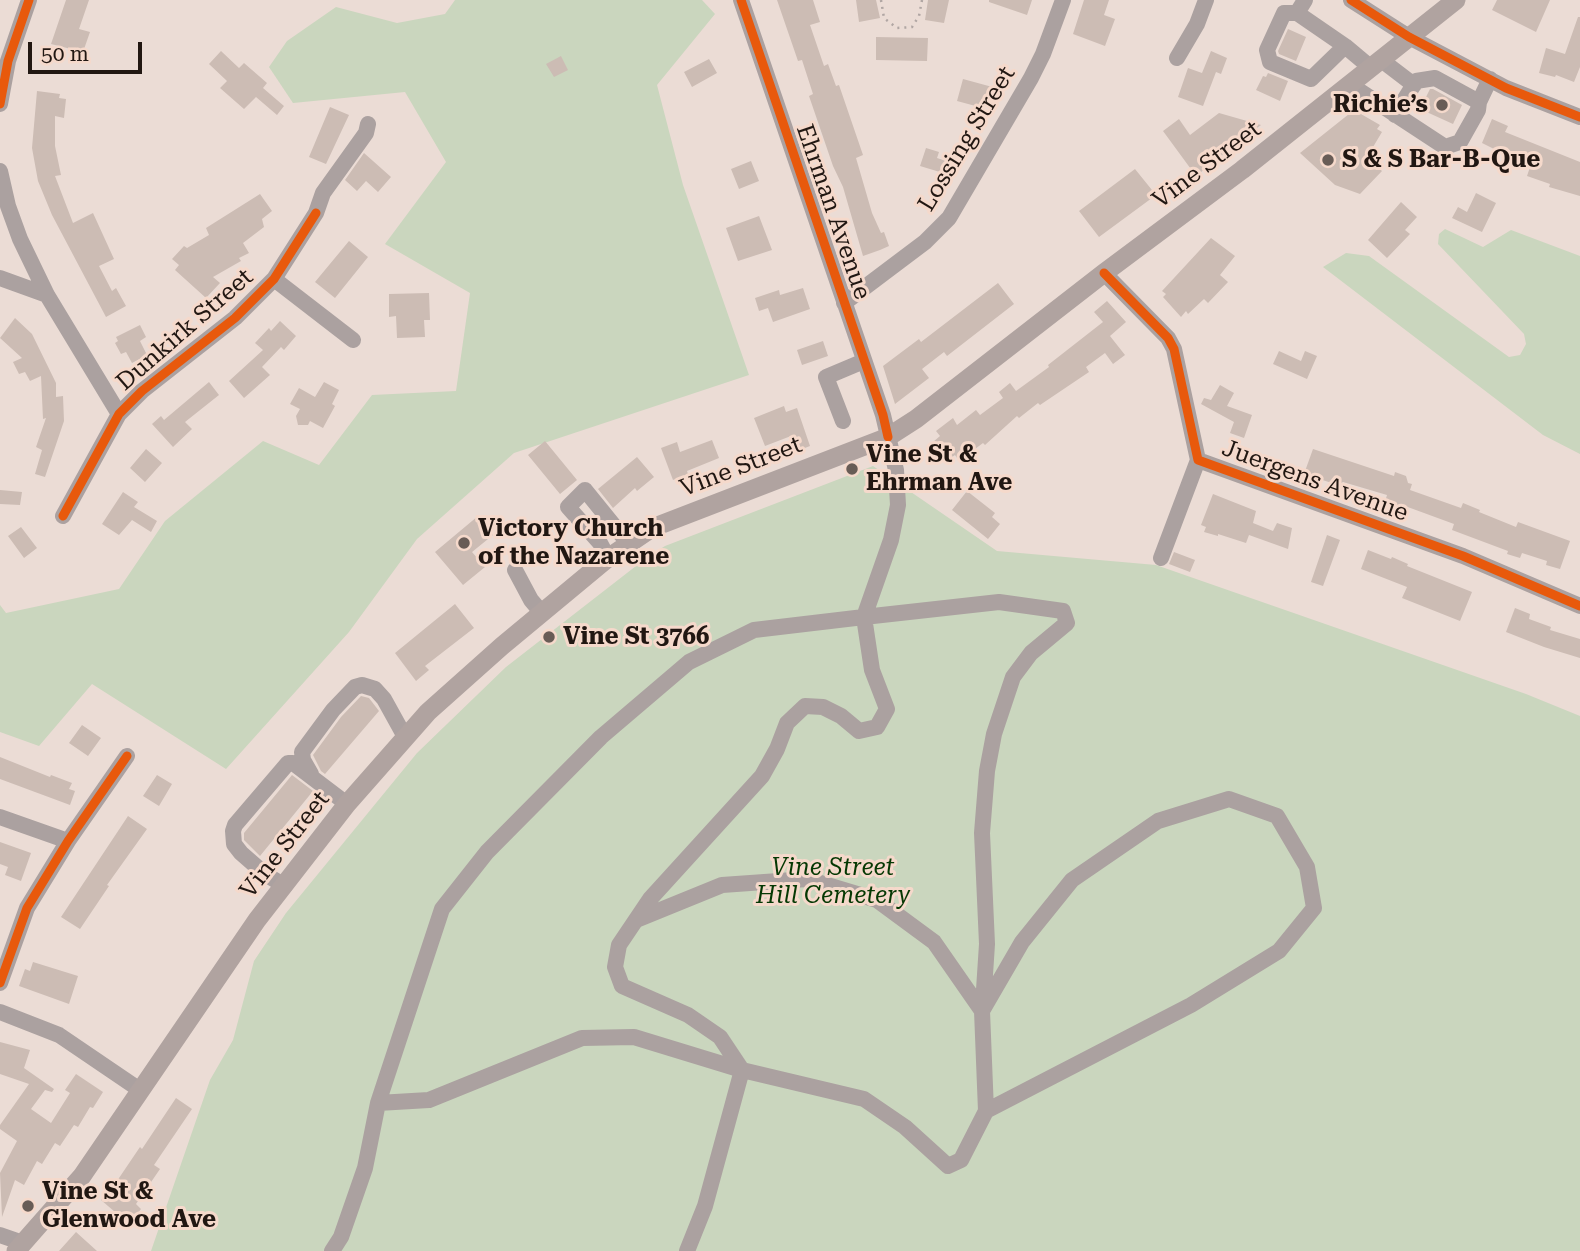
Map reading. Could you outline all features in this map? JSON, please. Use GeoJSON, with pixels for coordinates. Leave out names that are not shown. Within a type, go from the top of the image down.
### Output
{"type":"FeatureCollection","features":[{"type":"Feature","properties":{"kind":"main road","name":"Vine Street"},"geometry":{"type":"LineString","coordinates":[[19,1247],[82,1176],[257,920],[348,804],[428,712],[542,613],[608,558],[652,528],[888,437],[916,419],[1242,170],[1456,0]]}},
{"type":"Feature","properties":{"kind":"street"},"geometry":{"type":"LineString","coordinates":[[0,104],[8,61],[29,0]]}},
{"type":"Feature","properties":{"kind":"street","name":"Ehrman Avenue"},"geometry":{"type":"LineString","coordinates":[[741,0],[864,361],[896,470],[898,505],[891,540],[864,617]]}},
{"type":"Feature","properties":{"kind":"street","name":"Lossing Street"},"geometry":{"type":"LineString","coordinates":[[844,303],[925,242],[949,218],[1031,78],[1063,0]]}},
{"type":"Feature","properties":{"kind":"street"},"geometry":{"type":"LineString","coordinates":[[1177,58],[1197,24],[1206,0]]}},
{"type":"Feature","properties":{"kind":"street"},"geometry":{"type":"LineString","coordinates":[[1351,0],[1409,37],[1490,79],[1580,117]]}},
{"type":"Feature","properties":{"kind":"street"},"geometry":{"type":"LineString","coordinates":[[1333,97],[1311,79],[1270,62],[1267,50],[1284,13],[1301,6],[1345,46],[1414,85]]}},
{"type":"Feature","properties":{"kind":"street"},"geometry":{"type":"LineString","coordinates":[[1311,79],[1345,46]]}},
{"type":"Feature","properties":{"kind":"street"},"geometry":{"type":"LineString","coordinates":[[1435,78],[1446,56]]}},
{"type":"Feature","properties":{"kind":"street"},"geometry":{"type":"LineString","coordinates":[[1395,115],[1416,81],[1435,78],[1479,102]]}},
{"type":"Feature","properties":{"kind":"street"},"geometry":{"type":"LineString","coordinates":[[1349,84],[1445,147],[1460,142],[1478,110],[1490,79]]}},
{"type":"Feature","properties":{"kind":"street","name":"Dunkirk Street"},"geometry":{"type":"LineString","coordinates":[[63,516],[118,414],[142,391],[235,318],[274,279],[316,213],[323,193],[366,133],[368,124]]}},
{"type":"Feature","properties":{"kind":"street"},"geometry":{"type":"LineString","coordinates":[[0,171],[8,206],[20,239],[47,295],[118,414]]}},
{"type":"Feature","properties":{"kind":"street","name":"Juergens Avenue"},"geometry":{"type":"LineString","coordinates":[[1104,273],[1168,338],[1174,349],[1198,460],[1463,556],[1580,606]]}},
{"type":"Feature","properties":{"kind":"street"},"geometry":{"type":"LineString","coordinates":[[0,278],[47,295]]}},
{"type":"Feature","properties":{"kind":"street"},"geometry":{"type":"LineString","coordinates":[[274,279],[353,340]]}},
{"type":"Feature","properties":{"kind":"street"},"geometry":{"type":"LineString","coordinates":[[843,421],[826,377],[864,361]]}},
{"type":"Feature","properties":{"kind":"street"},"geometry":{"type":"LineString","coordinates":[[1161,558],[1198,460]]}},
{"type":"Feature","properties":{"kind":"street"},"geometry":{"type":"LineString","coordinates":[[608,558],[600,543],[568,507],[585,490],[628,543]]}},
{"type":"Feature","properties":{"kind":"street"},"geometry":{"type":"LineString","coordinates":[[514,570],[530,600],[542,613]]}},
{"type":"Feature","properties":{"kind":"street"},"geometry":{"type":"LineString","coordinates":[[332,1251],[341,1237],[365,1168],[378,1103],[442,909],[487,852],[601,737],[688,663],[754,630],[999,602],[1063,611],[1067,623],[1031,653],[1013,677],[994,734],[987,771],[982,833],[987,943],[982,1011],[986,1111],[961,1160],[948,1166],[905,1126],[864,1099],[742,1070],[634,1037],[582,1038],[429,1100],[378,1103]]}},
{"type":"Feature","properties":{"kind":"street"},"geometry":{"type":"LineString","coordinates":[[687,1251],[705,1206],[742,1070],[720,1037],[688,1015],[622,986],[615,967],[619,945],[650,899],[762,776],[788,723],[805,706],[823,707],[841,716],[859,731],[877,727],[887,709],[872,670],[864,617]]}},
{"type":"Feature","properties":{"kind":"street"},"geometry":{"type":"LineString","coordinates":[[314,778],[303,760],[302,752],[333,710],[355,687],[369,686],[384,699],[405,737]]}},
{"type":"Feature","properties":{"kind":"street"},"geometry":{"type":"LineString","coordinates":[[0,983],[27,908],[68,841],[128,756]]}},
{"type":"Feature","properties":{"kind":"street"},"geometry":{"type":"LineString","coordinates":[[285,886],[265,874],[241,853],[234,844],[235,825],[288,762],[293,762],[348,804]]}},
{"type":"Feature","properties":{"kind":"street"},"geometry":{"type":"LineString","coordinates":[[982,1011],[1022,942],[1072,880],[1158,821],[1229,799],[1277,816],[1307,867],[1314,908],[1279,951],[1191,1005],[986,1111]]}},
{"type":"Feature","properties":{"kind":"street"},"geometry":{"type":"LineString","coordinates":[[0,817],[68,841]]}},
{"type":"Feature","properties":{"kind":"street"},"geometry":{"type":"LineString","coordinates":[[636,920],[722,885],[807,880],[877,900],[934,942],[982,1011]]}},
{"type":"Feature","properties":{"kind":"street"},"geometry":{"type":"LineString","coordinates":[[0,1012],[59,1035],[140,1090]]}},
{"type":"Feature","properties":{"kind":"street"},"geometry":{"type":"LineString","coordinates":[[0,1234],[19,1247]]}},
{"type":"Feature","properties":{"kind":"path"},"geometry":{"type":"LineString","coordinates":[[881,0],[884,19],[897,28],[912,27],[919,16],[922,0]]}},
{"type":"Feature","properties":{"kind":"green space"},"geometry":{"type":"Polygon","coordinates":[[[455,0],[702,0],[715,14],[657,85],[683,185],[749,375],[514,453],[417,539],[349,632],[226,769],[92,684],[39,746],[0,732],[0,605],[6,613],[119,589],[165,521],[263,441],[319,465],[372,395],[456,391],[470,293],[385,244],[446,162],[405,92],[293,103],[269,67],[287,41],[336,7],[397,23],[445,14],[455,0]]]}},
{"type":"Feature","properties":{"kind":"green space"},"geometry":{"type":"Polygon","coordinates":[[[1445,229],[1483,247],[1511,230],[1580,256],[1580,454],[1543,435],[1323,267],[1346,253],[1369,256],[1509,357],[1520,355],[1526,344],[1524,334],[1438,244],[1439,234],[1445,229]]]}},
{"type":"Feature","properties":{"kind":"green space","name":"Vine Street Hill Cemetery"},"geometry":{"type":"Polygon","coordinates":[[[873,466],[997,551],[1156,565],[1526,694],[1580,716],[1580,1251],[151,1251],[210,1080],[233,1040],[254,961],[286,913],[417,753],[506,667],[665,546],[873,466]]]}},
{"type":"Feature","properties":{"kind":"building"},"geometry":{"type":"Polygon","coordinates":[[[66,0],[89,0],[79,29],[90,32],[83,52],[51,44],[66,0]]]}},
{"type":"Feature","properties":{"kind":"building"},"geometry":{"type":"Polygon","coordinates":[[[777,0],[813,0],[820,22],[810,25],[824,66],[828,64],[836,86],[839,85],[863,155],[856,158],[872,213],[889,246],[880,250],[863,256],[843,187],[809,96],[813,94],[802,60],[798,61],[777,0]]]}},
{"type":"Feature","properties":{"kind":"building"},"geometry":{"type":"Polygon","coordinates":[[[856,0],[876,0],[880,18],[859,22],[856,0]]]}},
{"type":"Feature","properties":{"kind":"building"},"geometry":{"type":"Polygon","coordinates":[[[928,0],[949,0],[944,23],[925,20],[928,0]]]}},
{"type":"Feature","properties":{"kind":"building"},"geometry":{"type":"Polygon","coordinates":[[[989,0],[1032,0],[1027,15],[989,0]]]}},
{"type":"Feature","properties":{"kind":"building"},"geometry":{"type":"Polygon","coordinates":[[[1084,0],[1109,0],[1104,15],[1115,19],[1105,46],[1073,34],[1084,0]]]}},
{"type":"Feature","properties":{"kind":"building"},"geometry":{"type":"Polygon","coordinates":[[[1497,0],[1550,0],[1536,32],[1492,10],[1497,0]]]}},
{"type":"Feature","properties":{"kind":"building"},"geometry":{"type":"Polygon","coordinates":[[[1578,17],[1580,67],[1574,82],[1556,75],[1555,77],[1539,73],[1546,48],[1565,54],[1578,17]]]}},
{"type":"Feature","properties":{"kind":"building"},"geometry":{"type":"Polygon","coordinates":[[[1288,29],[1306,37],[1296,61],[1279,54],[1278,51],[1288,29]]]}},
{"type":"Feature","properties":{"kind":"building"},"geometry":{"type":"Polygon","coordinates":[[[876,37],[928,38],[927,61],[876,60],[876,37]]]}},
{"type":"Feature","properties":{"kind":"building"},"geometry":{"type":"Polygon","coordinates":[[[221,51],[239,68],[244,63],[267,83],[263,88],[284,106],[277,115],[256,97],[244,109],[220,88],[227,81],[209,64],[221,51]]]}},
{"type":"Feature","properties":{"kind":"building"},"geometry":{"type":"Polygon","coordinates":[[[1211,51],[1227,58],[1221,74],[1216,72],[1203,106],[1178,97],[1188,68],[1202,73],[1211,51]]]}},
{"type":"Feature","properties":{"kind":"building"},"geometry":{"type":"Polygon","coordinates":[[[561,56],[568,70],[554,77],[546,64],[561,56]]]}},
{"type":"Feature","properties":{"kind":"building"},"geometry":{"type":"Polygon","coordinates":[[[709,59],[717,73],[692,87],[684,72],[709,59]]]}},
{"type":"Feature","properties":{"kind":"building"},"geometry":{"type":"Polygon","coordinates":[[[1268,73],[1288,81],[1280,101],[1256,90],[1263,76],[1266,77],[1268,73]]]}},
{"type":"Feature","properties":{"kind":"building"},"geometry":{"type":"Polygon","coordinates":[[[963,79],[996,88],[993,100],[985,98],[983,108],[957,101],[963,79]]]}},
{"type":"Feature","properties":{"kind":"building","name":"Richie’s"},"geometry":{"type":"Polygon","coordinates":[[[1430,89],[1462,105],[1453,124],[1420,109],[1430,89]]]}},
{"type":"Feature","properties":{"kind":"building"},"geometry":{"type":"Polygon","coordinates":[[[37,91],[60,94],[59,98],[66,99],[64,118],[55,116],[55,146],[61,175],[55,176],[73,223],[93,213],[114,259],[99,266],[112,291],[116,288],[126,306],[106,317],[52,215],[38,181],[32,148],[37,91]]]}},
{"type":"Feature","properties":{"kind":"building"},"geometry":{"type":"Polygon","coordinates":[[[330,107],[349,115],[326,164],[309,157],[330,107]]]}},
{"type":"Feature","properties":{"kind":"building"},"geometry":{"type":"Polygon","coordinates":[[[1354,110],[1380,125],[1377,129],[1382,132],[1367,157],[1382,171],[1360,194],[1335,185],[1300,153],[1354,110]]]}},
{"type":"Feature","properties":{"kind":"building"},"geometry":{"type":"Polygon","coordinates":[[[1219,113],[1261,125],[1196,176],[1163,131],[1179,119],[1190,135],[1219,113]]]}},
{"type":"Feature","properties":{"kind":"building"},"geometry":{"type":"Polygon","coordinates":[[[1492,119],[1508,126],[1505,132],[1580,162],[1580,196],[1549,187],[1550,184],[1527,176],[1530,167],[1482,143],[1492,119]]]}},
{"type":"Feature","properties":{"kind":"building"},"geometry":{"type":"Polygon","coordinates":[[[926,148],[939,152],[937,158],[958,165],[953,176],[920,166],[926,148]]]}},
{"type":"Feature","properties":{"kind":"building"},"geometry":{"type":"Polygon","coordinates":[[[364,153],[391,177],[378,192],[366,181],[357,191],[345,180],[364,153]]]}},
{"type":"Feature","properties":{"kind":"building"},"geometry":{"type":"Polygon","coordinates":[[[751,161],[759,181],[739,189],[731,169],[751,161]]]}},
{"type":"Feature","properties":{"kind":"building"},"geometry":{"type":"Polygon","coordinates":[[[1135,169],[1156,195],[1099,237],[1079,211],[1135,169]]]}},
{"type":"Feature","properties":{"kind":"building"},"geometry":{"type":"Polygon","coordinates":[[[1476,193],[1496,203],[1482,232],[1452,218],[1458,207],[1467,212],[1476,193]]]}},
{"type":"Feature","properties":{"kind":"building"},"geometry":{"type":"Polygon","coordinates":[[[260,194],[272,211],[262,219],[264,227],[243,243],[249,253],[239,258],[241,261],[213,277],[220,283],[206,298],[175,270],[179,265],[172,259],[184,246],[187,248],[209,235],[206,228],[260,194]]]}},
{"type":"Feature","properties":{"kind":"building"},"geometry":{"type":"Polygon","coordinates":[[[1401,202],[1417,217],[1405,230],[1410,234],[1387,258],[1368,240],[1401,202]]]}},
{"type":"Feature","properties":{"kind":"building"},"geometry":{"type":"Polygon","coordinates":[[[759,216],[772,250],[738,261],[726,228],[759,216]]]}},
{"type":"Feature","properties":{"kind":"building"},"geometry":{"type":"Polygon","coordinates":[[[1211,238],[1235,256],[1220,275],[1228,282],[1208,303],[1204,299],[1181,317],[1163,297],[1166,294],[1162,291],[1211,238]]]}},
{"type":"Feature","properties":{"kind":"building"},"geometry":{"type":"Polygon","coordinates":[[[349,241],[368,257],[335,298],[315,282],[349,241]]]}},
{"type":"Feature","properties":{"kind":"building"},"geometry":{"type":"Polygon","coordinates":[[[998,283],[1014,304],[947,356],[944,352],[922,369],[929,378],[895,404],[883,366],[919,339],[921,342],[998,283]]]}},
{"type":"Feature","properties":{"kind":"building"},"geometry":{"type":"Polygon","coordinates":[[[803,288],[810,309],[773,322],[768,308],[759,311],[755,298],[779,290],[780,295],[803,288]]]}},
{"type":"Feature","properties":{"kind":"building"},"geometry":{"type":"Polygon","coordinates":[[[429,293],[430,320],[424,320],[425,337],[397,338],[396,316],[389,317],[389,294],[429,293]]]}},
{"type":"Feature","properties":{"kind":"building"},"geometry":{"type":"Polygon","coordinates":[[[1107,301],[1126,322],[1110,336],[1125,355],[1113,364],[1105,353],[1086,367],[1089,372],[1040,405],[1038,403],[1019,418],[1017,416],[985,445],[983,443],[959,461],[955,455],[948,460],[933,442],[940,436],[936,431],[953,418],[957,425],[976,410],[980,415],[1003,398],[999,392],[1010,383],[1016,391],[1049,367],[1048,365],[1103,322],[1094,312],[1107,301]]]}},
{"type":"Feature","properties":{"kind":"building"},"geometry":{"type":"Polygon","coordinates":[[[15,318],[32,334],[56,383],[56,397],[63,396],[64,421],[45,477],[35,474],[42,450],[36,447],[46,418],[43,419],[41,376],[30,381],[25,372],[19,374],[13,362],[22,358],[0,338],[15,318]]]}},
{"type":"Feature","properties":{"kind":"building"},"geometry":{"type":"Polygon","coordinates":[[[280,321],[296,336],[284,350],[281,347],[262,367],[270,375],[244,398],[229,381],[263,350],[255,343],[280,321]]]}},
{"type":"Feature","properties":{"kind":"building"},"geometry":{"type":"Polygon","coordinates":[[[140,325],[146,337],[140,341],[147,355],[132,363],[126,352],[121,354],[115,343],[118,341],[116,337],[140,325]]]}},
{"type":"Feature","properties":{"kind":"building"},"geometry":{"type":"Polygon","coordinates":[[[823,341],[828,356],[802,365],[797,350],[823,341]]]}},
{"type":"Feature","properties":{"kind":"building"},"geometry":{"type":"Polygon","coordinates":[[[1279,351],[1301,361],[1305,351],[1317,356],[1307,379],[1273,364],[1279,351]]]}},
{"type":"Feature","properties":{"kind":"building"},"geometry":{"type":"Polygon","coordinates":[[[209,382],[219,395],[185,422],[192,429],[173,447],[152,424],[161,416],[164,420],[209,382]]]}},
{"type":"Feature","properties":{"kind":"building"},"geometry":{"type":"Polygon","coordinates":[[[324,382],[339,390],[332,404],[335,406],[323,428],[310,421],[308,425],[298,425],[296,416],[300,409],[290,404],[299,388],[315,397],[324,382]]]}},
{"type":"Feature","properties":{"kind":"building"},"geometry":{"type":"Polygon","coordinates":[[[1220,385],[1234,393],[1227,406],[1252,415],[1244,438],[1230,433],[1234,422],[1201,404],[1204,398],[1211,400],[1220,385]]]}},
{"type":"Feature","properties":{"kind":"building"},"geometry":{"type":"Polygon","coordinates":[[[784,406],[786,412],[797,408],[810,446],[797,451],[791,436],[765,446],[754,418],[784,406]]]}},
{"type":"Feature","properties":{"kind":"building"},"geometry":{"type":"Polygon","coordinates":[[[712,440],[719,458],[673,480],[661,448],[677,442],[680,452],[712,440]]]}},
{"type":"Feature","properties":{"kind":"building"},"geometry":{"type":"Polygon","coordinates":[[[545,441],[577,480],[560,494],[528,455],[545,441]]]}},
{"type":"Feature","properties":{"kind":"building"},"geometry":{"type":"Polygon","coordinates":[[[146,449],[162,463],[145,482],[130,468],[146,449]]]}},
{"type":"Feature","properties":{"kind":"building"},"geometry":{"type":"Polygon","coordinates":[[[1313,449],[1394,476],[1395,472],[1406,476],[1408,483],[1412,484],[1410,490],[1461,508],[1463,503],[1516,527],[1518,522],[1570,541],[1560,569],[1546,565],[1547,561],[1522,553],[1520,558],[1507,554],[1508,551],[1452,530],[1454,524],[1405,506],[1397,505],[1396,508],[1384,505],[1387,495],[1343,482],[1338,485],[1304,474],[1313,449]]]}},
{"type":"Feature","properties":{"kind":"building"},"geometry":{"type":"Polygon","coordinates":[[[637,457],[654,477],[637,491],[635,488],[613,508],[598,489],[637,457]]]}},
{"type":"Feature","properties":{"kind":"building"},"geometry":{"type":"Polygon","coordinates":[[[0,490],[22,492],[20,505],[0,504],[0,490]]]}},
{"type":"Feature","properties":{"kind":"building"},"geometry":{"type":"Polygon","coordinates":[[[967,491],[995,513],[992,517],[1000,524],[988,539],[952,510],[967,491]]]}},
{"type":"Feature","properties":{"kind":"building"},"geometry":{"type":"Polygon","coordinates":[[[123,492],[138,502],[134,507],[157,521],[151,532],[132,520],[119,535],[102,524],[123,492]]]}},
{"type":"Feature","properties":{"kind":"building"},"geometry":{"type":"Polygon","coordinates":[[[1213,494],[1256,511],[1253,523],[1273,531],[1277,523],[1292,528],[1288,549],[1249,535],[1246,543],[1204,532],[1206,527],[1201,525],[1213,494]]]}},
{"type":"Feature","properties":{"kind":"building","name":"Victory Church of the Nazarene"},"geometry":{"type":"Polygon","coordinates":[[[478,516],[493,535],[472,552],[485,567],[463,585],[435,552],[478,516]]]}},
{"type":"Feature","properties":{"kind":"building"},"geometry":{"type":"Polygon","coordinates":[[[21,527],[37,548],[24,558],[8,536],[21,527]]]}},
{"type":"Feature","properties":{"kind":"building"},"geometry":{"type":"Polygon","coordinates":[[[1327,535],[1340,540],[1323,586],[1311,582],[1327,535]]]}},
{"type":"Feature","properties":{"kind":"building"},"geometry":{"type":"Polygon","coordinates":[[[1368,550],[1391,559],[1392,557],[1408,564],[1407,566],[1472,592],[1460,621],[1402,598],[1407,587],[1361,569],[1368,550]]]}},
{"type":"Feature","properties":{"kind":"building"},"geometry":{"type":"Polygon","coordinates":[[[1174,552],[1195,560],[1190,572],[1169,564],[1174,552]]]}},
{"type":"Feature","properties":{"kind":"building"},"geometry":{"type":"Polygon","coordinates":[[[455,604],[474,628],[425,666],[429,670],[416,681],[395,653],[455,604]]]}},
{"type":"Feature","properties":{"kind":"building"},"geometry":{"type":"Polygon","coordinates":[[[1515,608],[1530,614],[1529,619],[1551,627],[1550,630],[1580,639],[1580,658],[1506,632],[1515,608]]]}},
{"type":"Feature","properties":{"kind":"building"},"geometry":{"type":"Polygon","coordinates":[[[361,696],[369,698],[379,711],[325,774],[313,755],[341,717],[361,696]]]}},
{"type":"Feature","properties":{"kind":"building"},"geometry":{"type":"Polygon","coordinates":[[[82,725],[101,738],[88,756],[69,743],[82,725]]]}},
{"type":"Feature","properties":{"kind":"building"},"geometry":{"type":"Polygon","coordinates":[[[0,757],[72,783],[69,789],[75,791],[70,805],[0,779],[0,757]]]}},
{"type":"Feature","properties":{"kind":"building"},"geometry":{"type":"Polygon","coordinates":[[[157,775],[172,784],[159,806],[143,796],[157,775]]]}},
{"type":"Feature","properties":{"kind":"building"},"geometry":{"type":"Polygon","coordinates":[[[292,775],[313,791],[260,856],[244,840],[244,833],[292,775]]]}},
{"type":"Feature","properties":{"kind":"building"},"geometry":{"type":"Polygon","coordinates":[[[128,816],[147,829],[80,929],[61,917],[128,816]]]}},
{"type":"Feature","properties":{"kind":"building"},"geometry":{"type":"Polygon","coordinates":[[[0,842],[31,853],[21,881],[5,875],[8,867],[0,864],[0,842]]]}},
{"type":"Feature","properties":{"kind":"building"},"geometry":{"type":"Polygon","coordinates":[[[33,962],[78,976],[69,1004],[19,986],[25,969],[30,971],[33,962]]]}},
{"type":"Feature","properties":{"kind":"building"},"geometry":{"type":"Polygon","coordinates":[[[0,1042],[30,1050],[24,1068],[54,1089],[52,1092],[45,1090],[31,1109],[51,1123],[70,1093],[65,1090],[76,1074],[103,1092],[78,1127],[74,1125],[60,1146],[55,1143],[42,1164],[37,1161],[24,1185],[15,1180],[2,1217],[0,1173],[17,1141],[0,1129],[0,1125],[29,1084],[0,1074],[0,1042]]]}},
{"type":"Feature","properties":{"kind":"building"},"geometry":{"type":"Polygon","coordinates":[[[176,1098],[192,1109],[154,1165],[160,1169],[136,1204],[141,1209],[129,1224],[101,1200],[140,1147],[142,1149],[176,1098]]]}},
{"type":"Feature","properties":{"kind":"building"},"geometry":{"type":"Polygon","coordinates":[[[76,1232],[97,1251],[59,1251],[76,1232]]]}},
{"type":"Feature","properties":{"kind":"cycle path"},"geometry":{"type":"LineString","coordinates":[[0,104],[8,61],[29,0]]}},
{"type":"Feature","properties":{"kind":"cycle path"},"geometry":{"type":"LineString","coordinates":[[741,0],[883,415],[888,437]]}},
{"type":"Feature","properties":{"kind":"cycle path"},"geometry":{"type":"LineString","coordinates":[[1351,0],[1409,37],[1506,88],[1580,117]]}},
{"type":"Feature","properties":{"kind":"cycle path"},"geometry":{"type":"LineString","coordinates":[[63,516],[119,414],[142,391],[235,318],[274,279],[316,213]]}},
{"type":"Feature","properties":{"kind":"cycle path"},"geometry":{"type":"LineString","coordinates":[[1104,273],[1168,338],[1174,349],[1198,460],[1463,556],[1580,606]]}},
{"type":"Feature","properties":{"kind":"cycle path"},"geometry":{"type":"LineString","coordinates":[[0,983],[27,908],[68,841],[127,756]]}},
{"type":"Feature","properties":{"kind":"place","name":"Richie’s"},"geometry":{"type":"Point","coordinates":[1442,105]}},
{"type":"Feature","properties":{"kind":"place","name":"S & S Bar-B-Que"},"geometry":{"type":"Point","coordinates":[1328,160]}},
{"type":"Feature","properties":{"kind":"place","name":"Vine St & Ehrman Ave"},"geometry":{"type":"Point","coordinates":[852,469]}},
{"type":"Feature","properties":{"kind":"place","name":"Victory Church of the Nazarene"},"geometry":{"type":"Point","coordinates":[464,543]}},
{"type":"Feature","properties":{"kind":"place","name":"Vine St 3766"},"geometry":{"type":"Point","coordinates":[549,637]}},
{"type":"Feature","properties":{"kind":"place","name":"Vine St & Glenwood Ave"},"geometry":{"type":"Point","coordinates":[28,1206]}}]}
